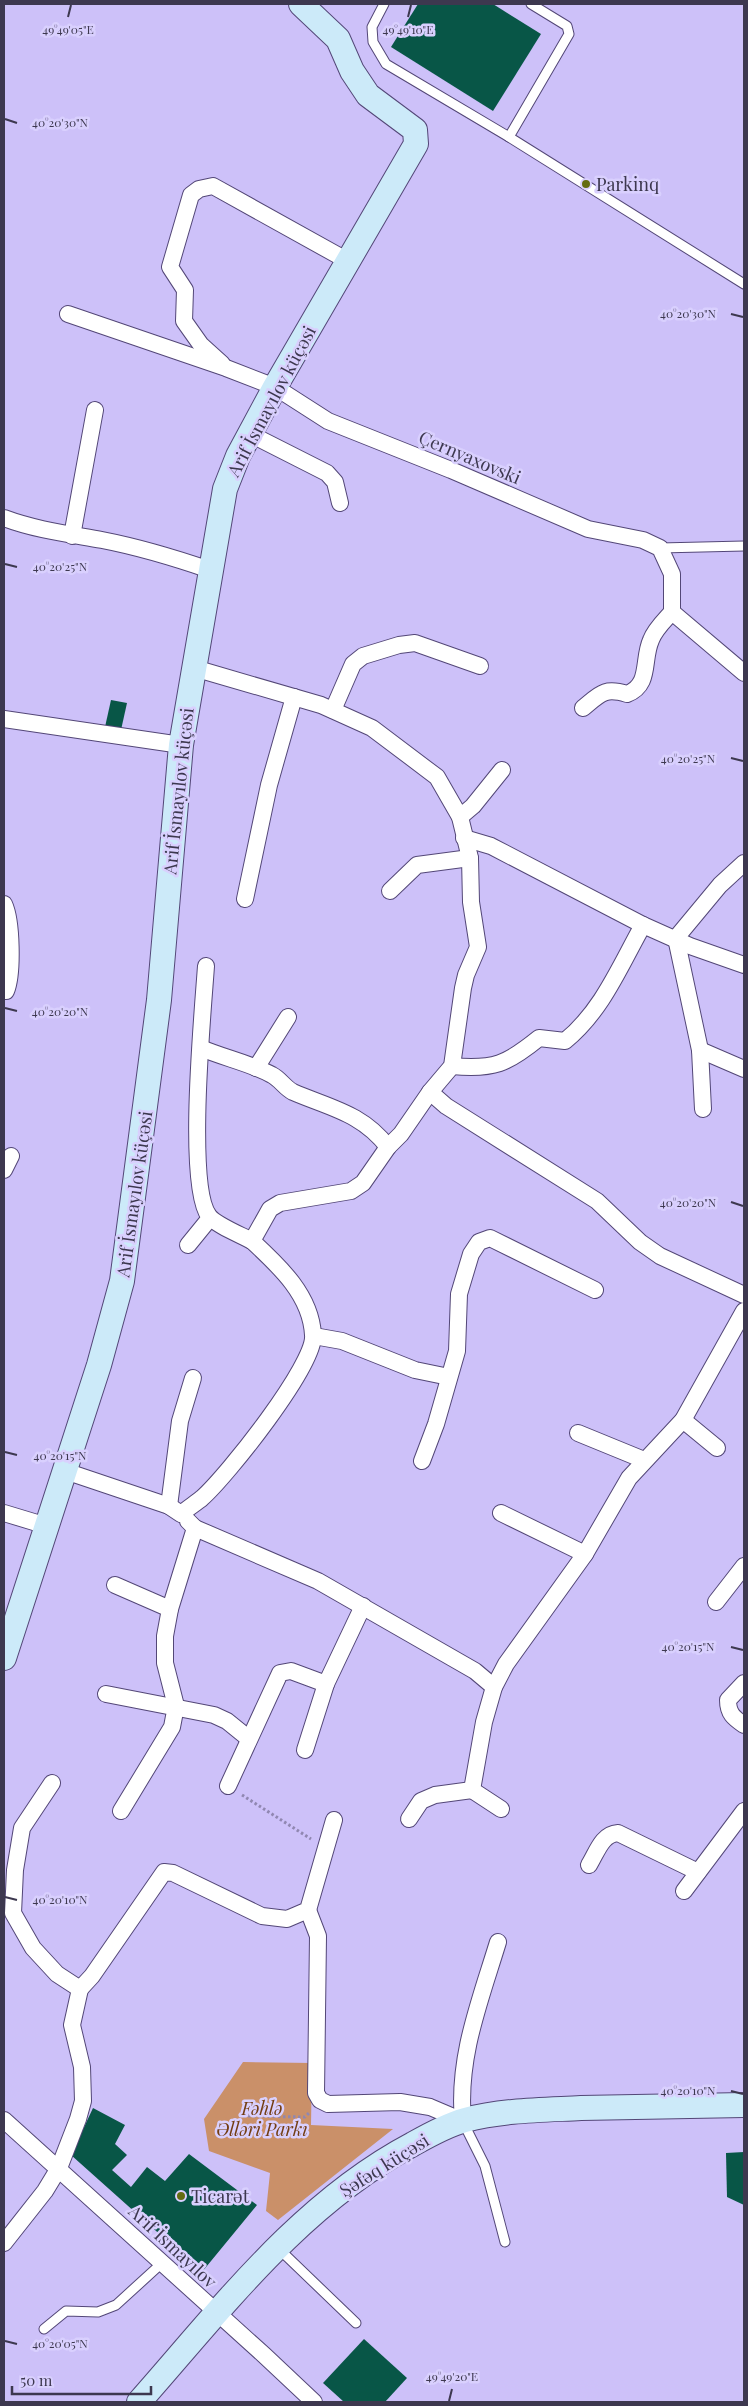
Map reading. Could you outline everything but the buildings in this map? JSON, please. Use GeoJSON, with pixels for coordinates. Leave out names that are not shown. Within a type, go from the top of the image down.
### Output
{"type":"FeatureCollection","features":[{"type":"Feature","properties":{"kind":"street","name":"Arif İsmayılov küçəsi"},"geometry":{"type":"LineString","coordinates":[[4,1658],[111,1327],[122,1281],[158,1000],[181,745],[225,489],[238,456],[275,387],[416,144],[415,130],[368,95],[352,71],[338,39],[301,4]]}},
{"type":"Feature","properties":{"kind":"street"},"geometry":{"type":"LineString","coordinates":[[226,368],[201,344],[184,321],[185,290],[170,267],[191,195],[199,188],[213,186],[348,261]]}},
{"type":"Feature","properties":{"kind":"street","name":"Çernyaxovski"},"geometry":{"type":"LineString","coordinates":[[68,314],[226,368],[275,387],[328,421],[451,470],[588,529],[643,540],[660,548]]}},
{"type":"Feature","properties":{"kind":"street"},"geometry":{"type":"LineString","coordinates":[[72,536],[95,410]]}},
{"type":"Feature","properties":{"kind":"street"},"geometry":{"type":"LineString","coordinates":[[250,434],[327,473],[335,482],[340,503]]}},
{"type":"Feature","properties":{"kind":"street"},"geometry":{"type":"LineString","coordinates":[[4,518],[19,524],[72,536],[102,540],[183,560],[210,570]]}},
{"type":"Feature","properties":{"kind":"street"},"geometry":{"type":"LineString","coordinates":[[583,708],[603,691],[614,690],[627,694],[636,690],[642,680],[654,632],[672,612],[672,574],[660,548]]}},
{"type":"Feature","properties":{"kind":"street"},"geometry":{"type":"LineString","coordinates":[[672,612],[744,672]]}},
{"type":"Feature","properties":{"kind":"street"},"geometry":{"type":"LineString","coordinates":[[333,710],[353,664],[362,656],[390,647],[415,643],[480,666]]}},
{"type":"Feature","properties":{"kind":"street"},"geometry":{"type":"LineString","coordinates":[[194,668],[333,710],[372,728],[437,777],[460,817],[470,858],[471,902],[478,947],[462,988],[452,1066],[430,1092],[401,1134],[388,1147],[363,1183],[350,1191],[280,1203],[270,1209],[252,1241]]}},
{"type":"Feature","properties":{"kind":"street"},"geometry":{"type":"LineString","coordinates":[[245,899],[269,785],[294,697]]}},
{"type":"Feature","properties":{"kind":"street"},"geometry":{"type":"LineString","coordinates":[[4,718],[181,745]]}},
{"type":"Feature","properties":{"kind":"street"},"geometry":{"type":"LineString","coordinates":[[460,817],[473,806],[502,770]]}},
{"type":"Feature","properties":{"kind":"street"},"geometry":{"type":"LineString","coordinates":[[464,838],[490,846],[643,925],[744,965]]}},
{"type":"Feature","properties":{"kind":"street"},"geometry":{"type":"LineString","coordinates":[[390,891],[417,865],[470,858]]}},
{"type":"Feature","properties":{"kind":"street"},"geometry":{"type":"LineString","coordinates":[[676,938],[720,885],[744,863]]}},
{"type":"Feature","properties":{"kind":"street"},"geometry":{"type":"LineString","coordinates":[[4,904],[8,912],[7,966],[11,980],[6,991],[4,991]]}},
{"type":"Feature","properties":{"kind":"street"},"geometry":{"type":"LineString","coordinates":[[452,1066],[474,1068],[490,1066],[514,1058],[539,1038],[565,1041],[579,1029],[598,1006],[643,925]]}},
{"type":"Feature","properties":{"kind":"street"},"geometry":{"type":"LineString","coordinates":[[676,938],[700,1050],[703,1109]]}},
{"type":"Feature","properties":{"kind":"street"},"geometry":{"type":"LineString","coordinates":[[175,1510],[203,1497],[271,1415],[308,1354],[314,1336],[304,1302],[284,1271],[252,1241],[210,1218],[203,1206],[199,1180],[198,1084],[206,966]]}},
{"type":"Feature","properties":{"kind":"street"},"geometry":{"type":"LineString","coordinates":[[256,1068],[288,1017]]}},
{"type":"Feature","properties":{"kind":"street"},"geometry":{"type":"LineString","coordinates":[[201,1048],[275,1076],[291,1091],[356,1118],[375,1130],[388,1147]]}},
{"type":"Feature","properties":{"kind":"street"},"geometry":{"type":"LineString","coordinates":[[700,1050],[744,1069]]}},
{"type":"Feature","properties":{"kind":"street"},"geometry":{"type":"LineString","coordinates":[[430,1092],[446,1106],[598,1201],[640,1242],[660,1256],[744,1295]]}},
{"type":"Feature","properties":{"kind":"street"},"geometry":{"type":"LineString","coordinates":[[188,1244],[210,1218]]}},
{"type":"Feature","properties":{"kind":"street"},"geometry":{"type":"LineString","coordinates":[[422,1461],[457,1351],[459,1294],[471,1254],[479,1242],[490,1238],[595,1290]]}},
{"type":"Feature","properties":{"kind":"street"},"geometry":{"type":"LineString","coordinates":[[472,1790],[484,1722],[494,1687],[506,1664],[585,1554],[629,1478],[683,1420],[744,1311]]}},
{"type":"Feature","properties":{"kind":"street"},"geometry":{"type":"LineString","coordinates":[[314,1336],[342,1341],[415,1370],[449,1378]]}},
{"type":"Feature","properties":{"kind":"street"},"geometry":{"type":"LineString","coordinates":[[175,1510],[180,1421],[193,1378]]}},
{"type":"Feature","properties":{"kind":"street"},"geometry":{"type":"LineString","coordinates":[[683,1420],[717,1448]]}},
{"type":"Feature","properties":{"kind":"street"},"geometry":{"type":"LineString","coordinates":[[578,1433],[644,1460]]}},
{"type":"Feature","properties":{"kind":"street"},"geometry":{"type":"LineString","coordinates":[[65,1471],[175,1510],[195,1528],[290,1568],[363,1606],[475,1671],[494,1687]]}},
{"type":"Feature","properties":{"kind":"street"},"geometry":{"type":"LineString","coordinates":[[4,1513],[47,1526]]}},
{"type":"Feature","properties":{"kind":"street"},"geometry":{"type":"LineString","coordinates":[[501,1513],[585,1554]]}},
{"type":"Feature","properties":{"kind":"street"},"geometry":{"type":"LineString","coordinates":[[121,1811],[172,1727],[176,1706],[164,1663],[165,1636],[170,1609],[195,1528]]}},
{"type":"Feature","properties":{"kind":"street"},"geometry":{"type":"LineString","coordinates":[[716,1602],[744,1566]]}},
{"type":"Feature","properties":{"kind":"street"},"geometry":{"type":"LineString","coordinates":[[115,1585],[170,1609]]}},
{"type":"Feature","properties":{"kind":"street"},"geometry":{"type":"LineString","coordinates":[[305,1750],[326,1684],[363,1606]]}},
{"type":"Feature","properties":{"kind":"street"},"geometry":{"type":"LineString","coordinates":[[228,1786],[248,1738],[280,1674],[291,1672],[326,1684]]}},
{"type":"Feature","properties":{"kind":"street"},"geometry":{"type":"LineString","coordinates":[[744,1683],[728,1700],[728,1708],[731,1716],[744,1725]]}},
{"type":"Feature","properties":{"kind":"street"},"geometry":{"type":"LineString","coordinates":[[106,1694],[176,1706],[214,1715],[227,1721],[248,1738]]}},
{"type":"Feature","properties":{"kind":"street"},"geometry":{"type":"LineString","coordinates":[[52,1783],[22,1828],[15,1870],[13,1913],[33,1948],[58,1974],[80,1989]]}},
{"type":"Feature","properties":{"kind":"street"},"geometry":{"type":"LineString","coordinates":[[409,1819],[421,1801],[435,1795],[472,1790],[501,1809]]}},
{"type":"Feature","properties":{"kind":"street"},"geometry":{"type":"LineString","coordinates":[[684,1890],[744,1811]]}},
{"type":"Feature","properties":{"kind":"street"},"geometry":{"type":"LineString","coordinates":[[334,1820],[308,1910],[318,1936],[316,2093],[320,2100],[328,2104],[400,2102],[430,2107],[463,2121],[460,2093],[465,2058],[498,1942]]}},
{"type":"Feature","properties":{"kind":"street"},"geometry":{"type":"LineString","coordinates":[[589,1865],[606,1837],[618,1833],[698,1872]]}},
{"type":"Feature","properties":{"kind":"street"},"geometry":{"type":"LineString","coordinates":[[4,2243],[45,2191],[59,2168],[83,2101],[82,2067],[72,2025],[80,1989],[92,1976],[164,1872],[173,1874],[262,1916],[288,1919],[308,1910]]}},
{"type":"Feature","properties":{"kind":"street","name":"Şəfəq küçəsi"},"geometry":{"type":"LineString","coordinates":[[140,2402],[217,2314],[305,2221],[351,2183],[395,2153],[463,2121],[515,2111],[744,2105]]}},
{"type":"Feature","properties":{"kind":"street","name":"Arif İsmayılov"},"geometry":{"type":"LineString","coordinates":[[4,2120],[59,2168],[314,2402]]}},
{"type":"Feature","properties":{"kind":"lane"},"geometry":{"type":"LineString","coordinates":[[384,4],[372,27],[373,42],[386,64],[509,137],[744,284]]}},
{"type":"Feature","properties":{"kind":"lane"},"geometry":{"type":"LineString","coordinates":[[509,137],[569,34],[567,26],[531,4]]}},
{"type":"Feature","properties":{"kind":"lane"},"geometry":{"type":"LineString","coordinates":[[660,548],[744,546]]}},
{"type":"Feature","properties":{"kind":"lane"},"geometry":{"type":"LineString","coordinates":[[463,2121],[485,2166],[505,2242]]}},
{"type":"Feature","properties":{"kind":"lane"},"geometry":{"type":"LineString","coordinates":[[278,2248],[356,2323]]}},
{"type":"Feature","properties":{"kind":"lane"},"geometry":{"type":"LineString","coordinates":[[44,2329],[66,2311],[98,2312],[116,2305],[162,2263]]}},
{"type":"Feature","properties":{"kind":"path"},"geometry":{"type":"LineString","coordinates":[[228,1786],[326,1849]]}},
{"type":"Feature","properties":{"kind":"path"},"geometry":{"type":"LineString","coordinates":[[269,2117],[270,2103]]}},
{"type":"Feature","properties":{"kind":"path"},"geometry":{"type":"LineString","coordinates":[[243,2116],[305,2117]]}},
{"type":"Feature","properties":{"kind":"green space","name":"Fəhlə Əlləri Parkı"},"geometry":{"type":"Polygon","coordinates":[[[243,2062],[312,2063],[311,2125],[393,2129],[278,2220],[266,2211],[270,2173],[209,2151],[204,2119],[243,2062]]]}},
{"type":"Feature","properties":{"kind":"place","name":"Parkinq"},"geometry":{"type":"Point","coordinates":[586,184]}},
{"type":"Feature","properties":{"kind":"place","name":"Ticarət"},"geometry":{"type":"Point","coordinates":[181,2196]}}]}
